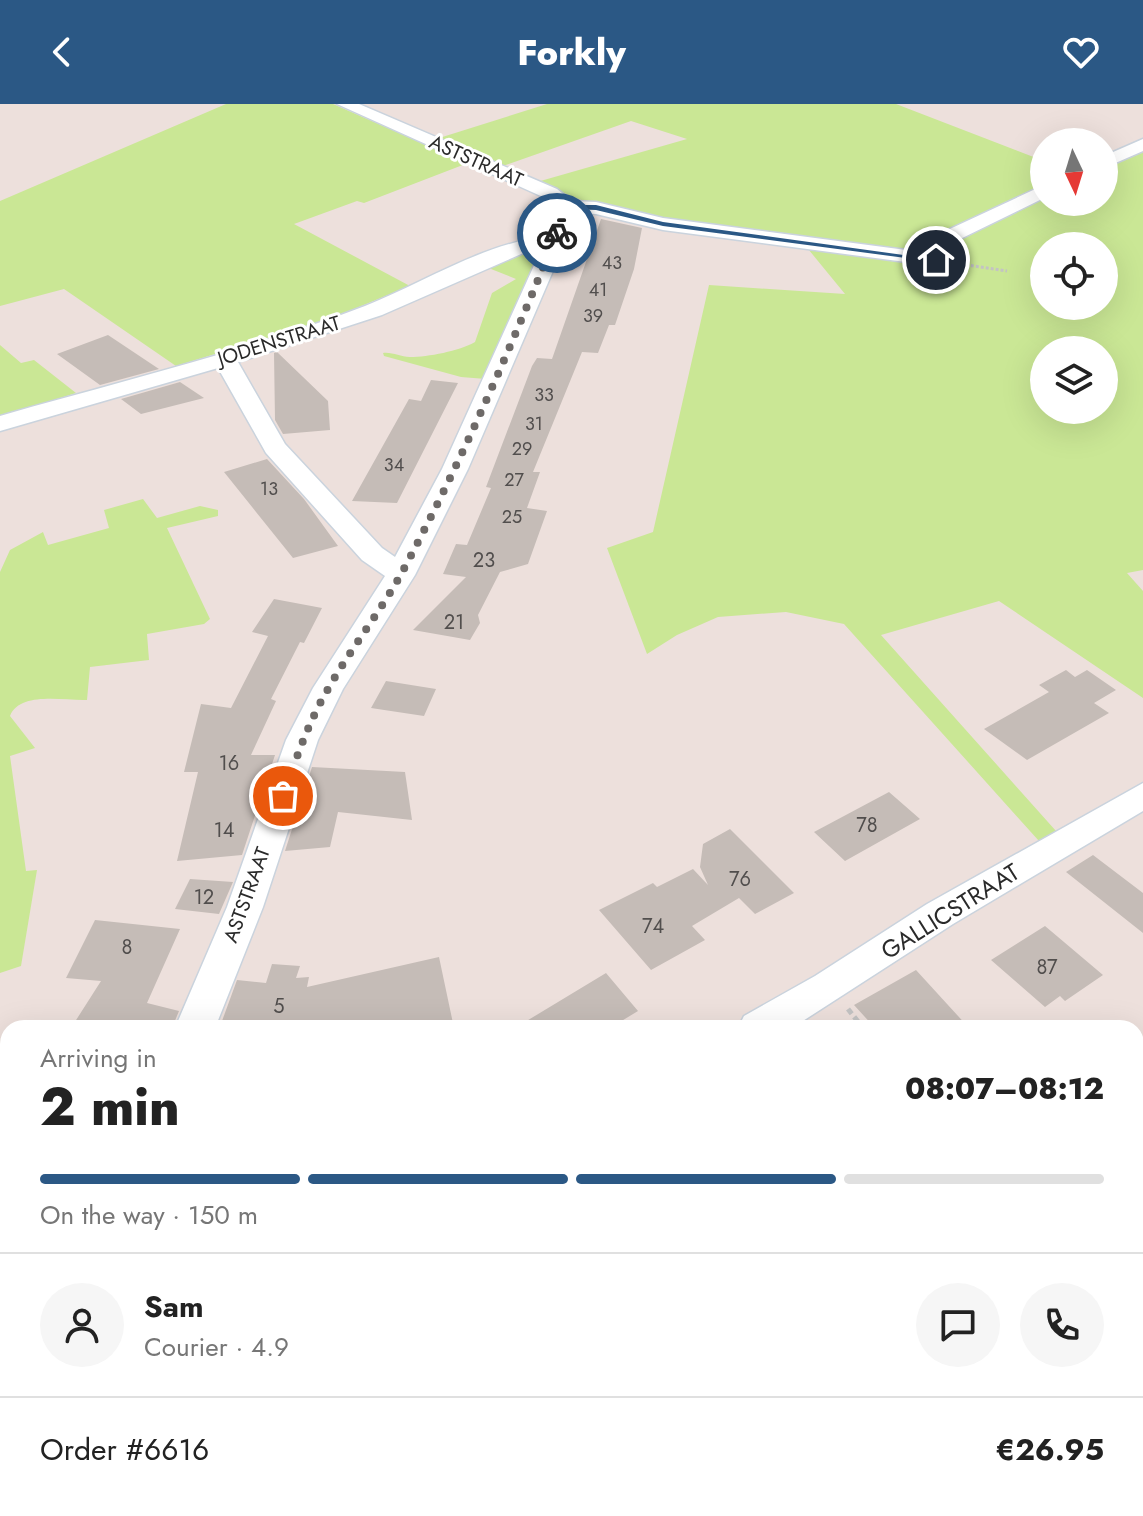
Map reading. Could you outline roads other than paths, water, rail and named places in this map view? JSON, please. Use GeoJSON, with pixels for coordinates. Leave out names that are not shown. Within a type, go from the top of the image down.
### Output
{"type":"FeatureCollection","features":[{"type":"Feature","properties":{"kind":"street","name":"ASTSTRAAT"},"geometry":{"type":"LineString","coordinates":[[198,1020],[245,907],[302,740],[328,688],[401,575],[496,381],[567,207],[550,193],[345,104]]}},
{"type":"Feature","properties":{"kind":"street"},"geometry":{"type":"LineString","coordinates":[[1118,156],[1143,144]]}},
{"type":"Feature","properties":{"kind":"street"},"geometry":{"type":"LineString","coordinates":[[567,207],[596,208],[663,224],[936,260],[946,238],[1030,198]]}},
{"type":"Feature","properties":{"kind":"street","name":"JODENSTRAAT"},"geometry":{"type":"LineString","coordinates":[[0,424],[293,339],[374,310],[524,245],[553,243]]}},
{"type":"Feature","properties":{"kind":"street"},"geometry":{"type":"LineString","coordinates":[[224,358],[275,448],[372,554],[401,575]]}},
{"type":"Feature","properties":{"kind":"street","name":"GALLICSTRAAT"},"geometry":{"type":"LineString","coordinates":[[772,1020],[829,987],[940,914],[1143,795]]}}]}
